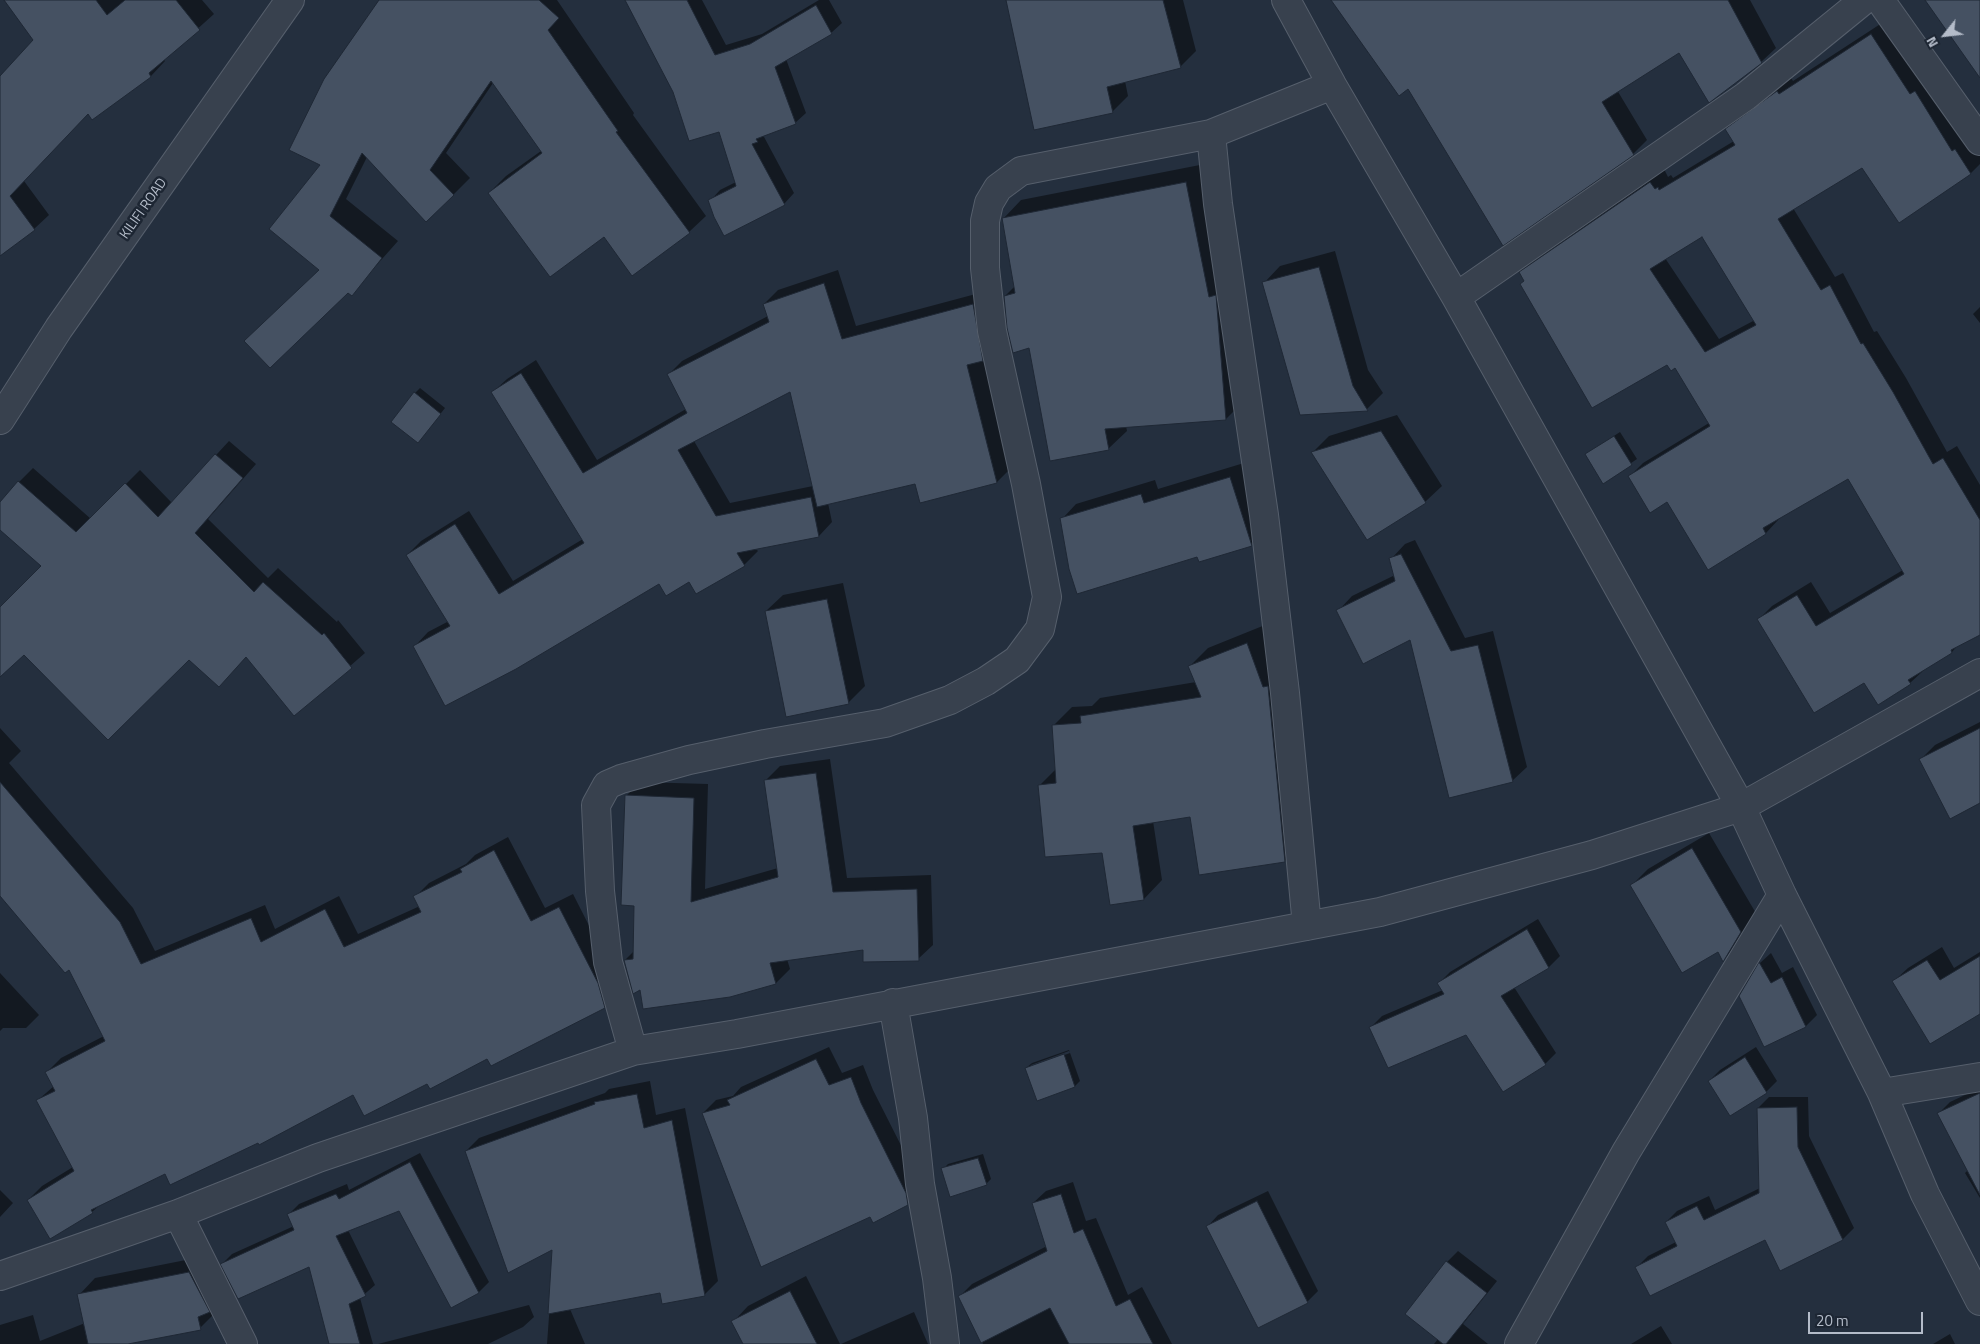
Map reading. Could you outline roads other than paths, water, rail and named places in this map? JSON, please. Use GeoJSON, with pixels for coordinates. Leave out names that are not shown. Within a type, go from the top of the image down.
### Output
{"type":"FeatureCollection","features":[{"type":"Feature","properties":{"kind":"street","name":"KILIFI ROAD"},"geometry":{"type":"LineString","coordinates":[[0,420],[59,328],[290,0]]}},
{"type":"Feature","properties":{"kind":"street"},"geometry":{"type":"LineString","coordinates":[[1286,0],[1332,85],[1456,297],[1742,807],[1782,895],[1882,1093],[1925,1194],[1980,1300]]}},
{"type":"Feature","properties":{"kind":"street"},"geometry":{"type":"LineString","coordinates":[[1456,297],[1645,164],[1746,96],[1864,0]]}},
{"type":"Feature","properties":{"kind":"street"},"geometry":{"type":"LineString","coordinates":[[1880,0],[1980,142]]}},
{"type":"Feature","properties":{"kind":"street"},"geometry":{"type":"LineString","coordinates":[[633,1051],[608,962],[600,891],[596,805],[607,785],[620,779],[689,760],[885,723],[950,700],[986,681],[1017,660],[1040,629],[1047,597],[1026,484],[992,331],[984,243],[989,203],[998,188],[1022,171],[1211,134],[1332,85]]}},
{"type":"Feature","properties":{"kind":"street"},"geometry":{"type":"LineString","coordinates":[[1211,134],[1218,204],[1264,515],[1285,693],[1307,926]]}},
{"type":"Feature","properties":{"kind":"street"},"geometry":{"type":"LineString","coordinates":[[0,1276],[178,1214],[318,1158],[633,1051],[1380,912],[1592,855],[1742,807],[1980,673]]}},
{"type":"Feature","properties":{"kind":"street"},"geometry":{"type":"LineString","coordinates":[[1519,1344],[1626,1152],[1782,895]]}},
{"type":"Feature","properties":{"kind":"street"},"geometry":{"type":"LineString","coordinates":[[893,1003],[913,1118],[920,1184],[938,1278],[945,1344]]}},
{"type":"Feature","properties":{"kind":"street"},"geometry":{"type":"LineString","coordinates":[[1882,1093],[1980,1077]]}},
{"type":"Feature","properties":{"kind":"street"},"geometry":{"type":"LineString","coordinates":[[178,1214],[243,1344]]}}]}
